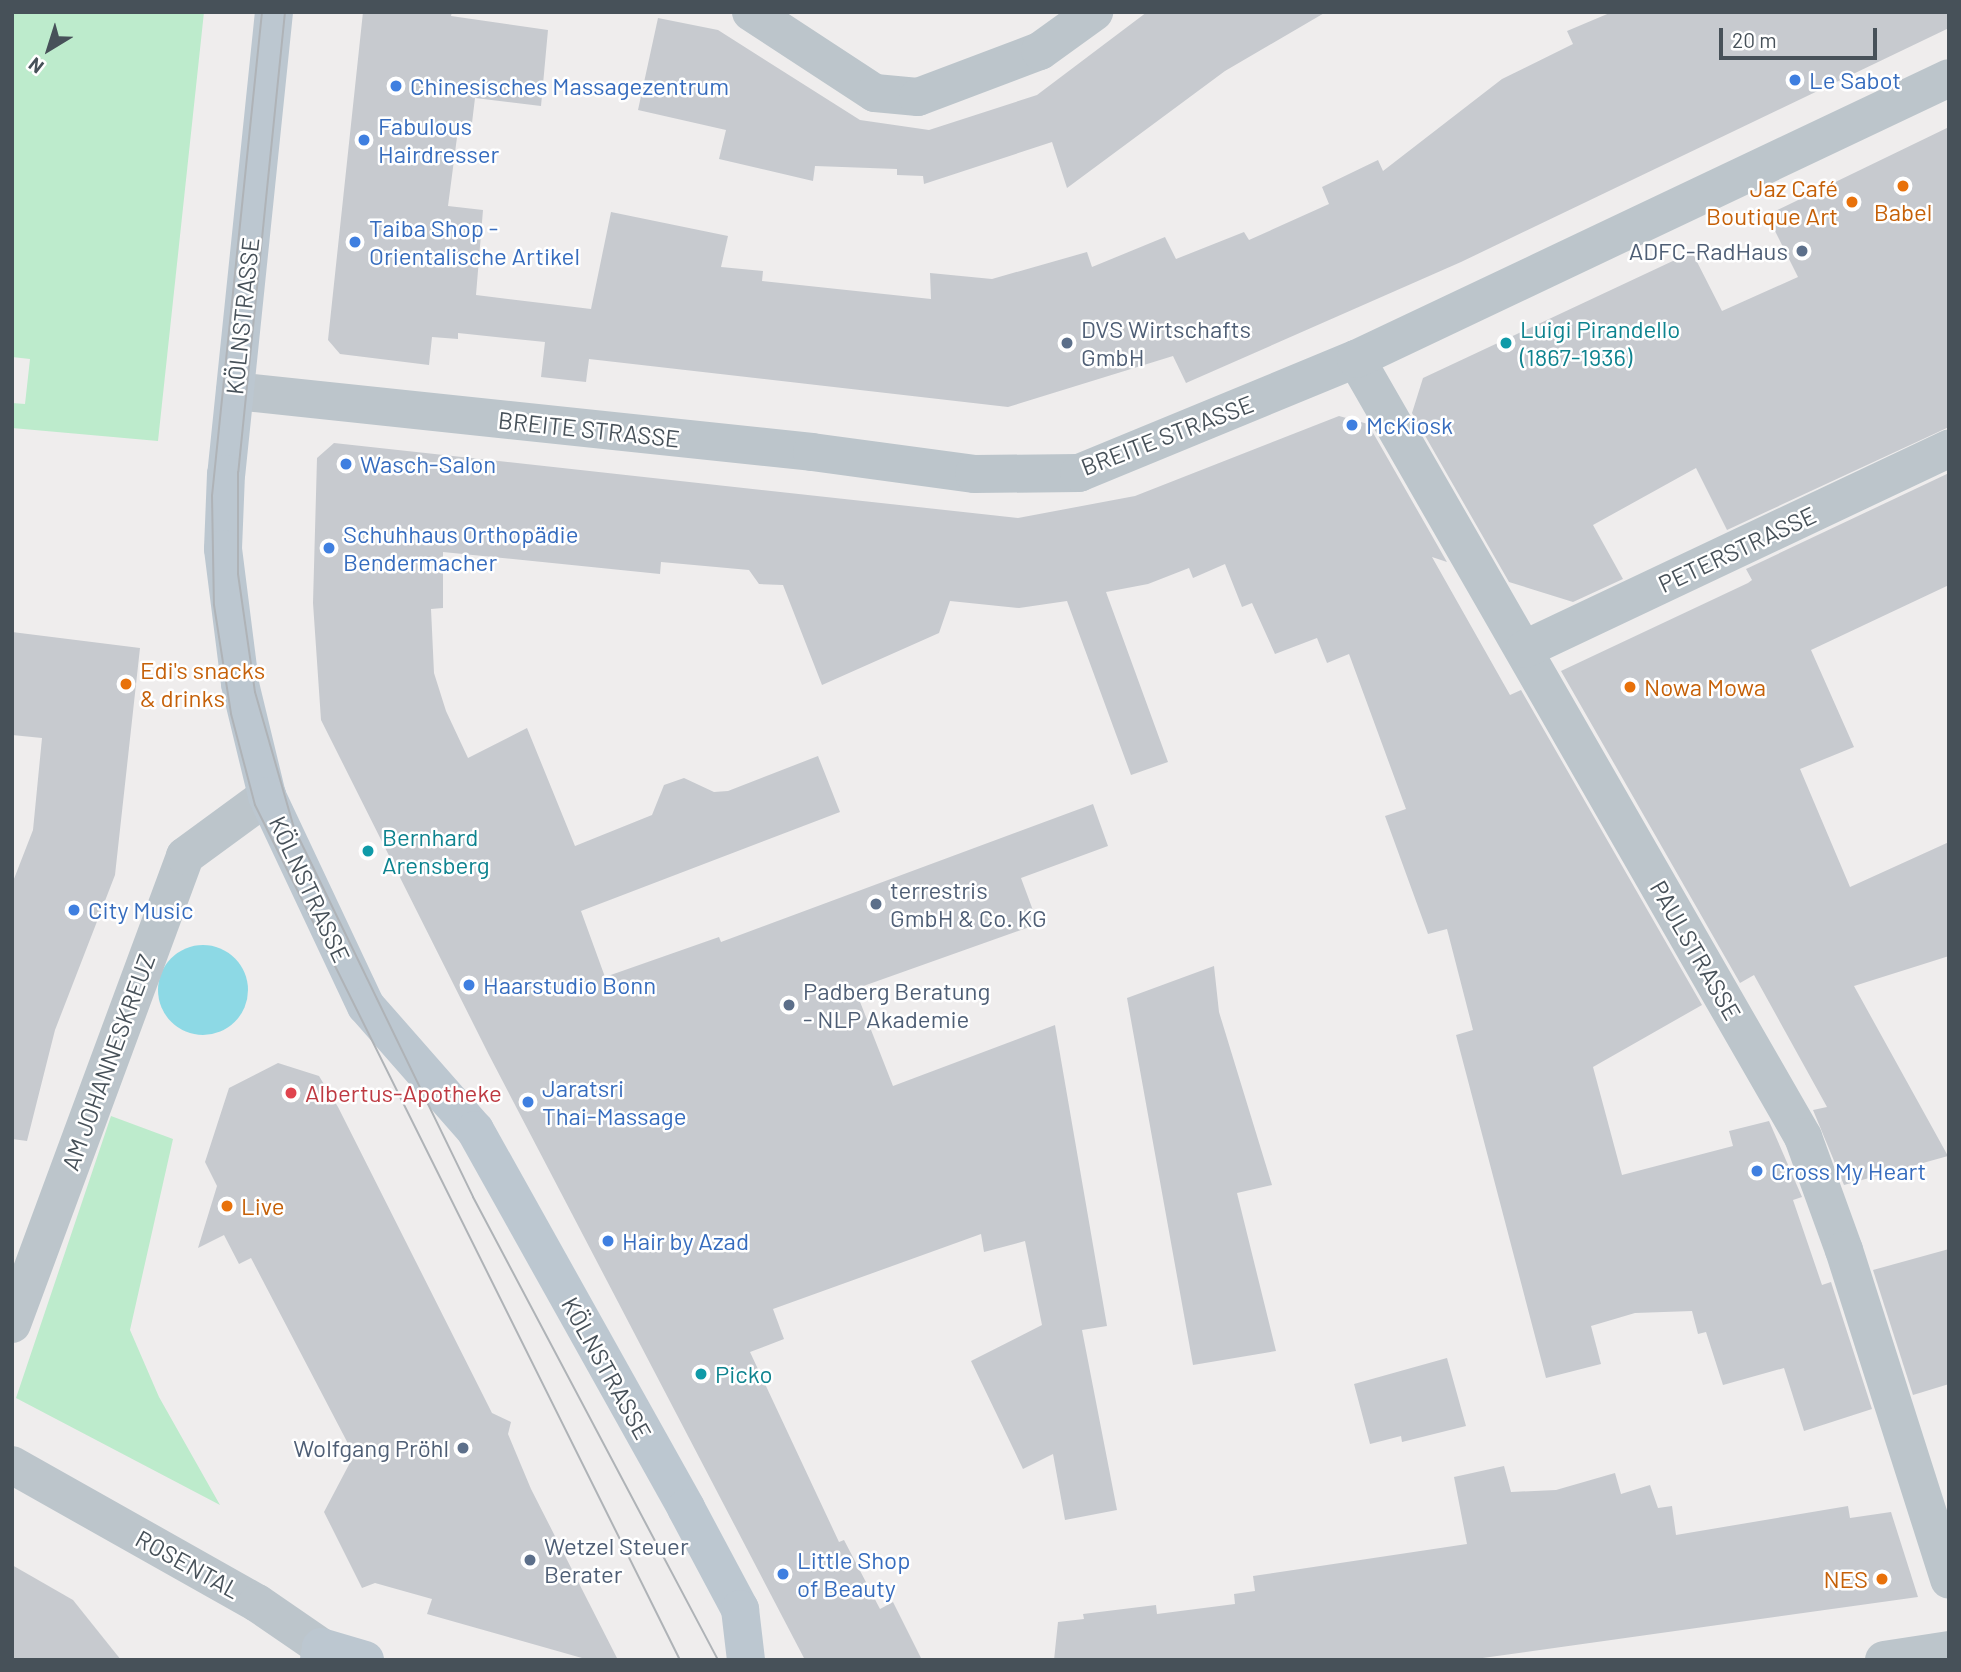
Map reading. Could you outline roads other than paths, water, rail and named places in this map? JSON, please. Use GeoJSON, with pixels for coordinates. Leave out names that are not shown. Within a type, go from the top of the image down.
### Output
{"type":"FeatureCollection","features":[{"type":"Feature","properties":{"kind":"street","name":"KÖLNSTRASSE"},"geometry":{"type":"LineString","coordinates":[[274,12],[235,391],[223,549],[239,674],[267,796],[366,1006],[475,1129],[740,1609],[746,1660]]}},
{"type":"Feature","properties":{"kind":"street"},"geometry":{"type":"LineString","coordinates":[[751,12],[876,93],[918,97],[1040,51],[1094,12]]}},
{"type":"Feature","properties":{"kind":"street","name":"BREITE STRASSE"},"geometry":{"type":"LineString","coordinates":[[235,391],[812,452],[974,474],[1079,473],[1356,359],[1949,78]]}},
{"type":"Feature","properties":{"kind":"street","name":"PAULSTRASSE"},"geometry":{"type":"LineString","coordinates":[[1356,359],[1803,1137],[1844,1250],[1949,1580]]}},
{"type":"Feature","properties":{"kind":"street","name":"PETERSTRASSE"},"geometry":{"type":"LineString","coordinates":[[1525,649],[1949,449]]}},
{"type":"Feature","properties":{"kind":"street","name":"AM JOHANNESKREUZ"},"geometry":{"type":"LineString","coordinates":[[12,1324],[185,856],[267,796]]}},
{"type":"Feature","properties":{"kind":"street","name":"ROSENTAL"},"geometry":{"type":"LineString","coordinates":[[12,1465],[257,1603],[320,1653],[365,1660]]}},
{"type":"Feature","properties":{"kind":"street"},"geometry":{"type":"LineString","coordinates":[[1884,1660],[1949,1650]]}},
{"type":"Feature","properties":{"kind":"water"},"geometry":{"type":"Polygon","coordinates":[[[203,945],[220,949],[235,958],[244,973],[248,990],[244,1007],[235,1022],[220,1031],[203,1035],[186,1031],[171,1022],[162,1007],[158,990],[162,973],[171,958],[186,949],[203,945]]]}},
{"type":"Feature","properties":{"kind":"tram line"},"geometry":{"type":"LineString","coordinates":[[262,12],[212,495],[214,605],[231,714],[255,805],[680,1660]]}},
{"type":"Feature","properties":{"kind":"tram line"},"geometry":{"type":"LineString","coordinates":[[285,12],[238,472],[238,574],[255,692],[294,828],[473,1197],[718,1660]]}},
{"type":"Feature","properties":{"kind":"place","name":"Le Sabot"},"geometry":{"type":"Point","coordinates":[1795,80]}},
{"type":"Feature","properties":{"kind":"place","name":"Chinesisches Massagezentrum"},"geometry":{"type":"Point","coordinates":[396,86]}},
{"type":"Feature","properties":{"kind":"place","name":"Fabulous Hairdresser"},"geometry":{"type":"Point","coordinates":[364,140]}},
{"type":"Feature","properties":{"kind":"place","name":"Babel"},"geometry":{"type":"Point","coordinates":[1903,186]}},
{"type":"Feature","properties":{"kind":"place","name":"Jaz Café Boutique Art"},"geometry":{"type":"Point","coordinates":[1852,202]}},
{"type":"Feature","properties":{"kind":"place","name":"Taiba Shop - Orientalische Artikel"},"geometry":{"type":"Point","coordinates":[355,242]}},
{"type":"Feature","properties":{"kind":"place","name":"ADFC-RadHaus"},"geometry":{"type":"Point","coordinates":[1802,251]}},
{"type":"Feature","properties":{"kind":"place","name":"DVS Wirtschafts GmbH"},"geometry":{"type":"Point","coordinates":[1067,343]}},
{"type":"Feature","properties":{"kind":"place","name":"Luigi Pirandello (1867-1936)"},"geometry":{"type":"Point","coordinates":[1506,343]}},
{"type":"Feature","properties":{"kind":"place","name":"McKiosk"},"geometry":{"type":"Point","coordinates":[1352,425]}},
{"type":"Feature","properties":{"kind":"place","name":"Wasch-Salon"},"geometry":{"type":"Point","coordinates":[346,464]}},
{"type":"Feature","properties":{"kind":"place","name":"Schuhhaus Orthopädie Bendermacher"},"geometry":{"type":"Point","coordinates":[329,548]}},
{"type":"Feature","properties":{"kind":"place","name":"Edi's snacks & drinks"},"geometry":{"type":"Point","coordinates":[126,684]}},
{"type":"Feature","properties":{"kind":"place","name":"Nowa Mowa"},"geometry":{"type":"Point","coordinates":[1630,687]}},
{"type":"Feature","properties":{"kind":"place","name":"Bernhard Arensberg"},"geometry":{"type":"Point","coordinates":[368,851]}},
{"type":"Feature","properties":{"kind":"place","name":"terrestris GmbH & Co. KG"},"geometry":{"type":"Point","coordinates":[876,904]}},
{"type":"Feature","properties":{"kind":"place","name":"City Music"},"geometry":{"type":"Point","coordinates":[74,910]}},
{"type":"Feature","properties":{"kind":"place","name":"Haarstudio Bonn"},"geometry":{"type":"Point","coordinates":[469,985]}},
{"type":"Feature","properties":{"kind":"place","name":"Padberg Beratung - NLP Akademie"},"geometry":{"type":"Point","coordinates":[789,1005]}},
{"type":"Feature","properties":{"kind":"place","name":"Albertus-Apotheke"},"geometry":{"type":"Point","coordinates":[291,1093]}},
{"type":"Feature","properties":{"kind":"place","name":"Jaratsri Thai-Massage"},"geometry":{"type":"Point","coordinates":[528,1102]}},
{"type":"Feature","properties":{"kind":"place","name":"Cross My Heart"},"geometry":{"type":"Point","coordinates":[1757,1171]}},
{"type":"Feature","properties":{"kind":"place","name":"Live"},"geometry":{"type":"Point","coordinates":[227,1206]}},
{"type":"Feature","properties":{"kind":"place","name":"Hair by Azad"},"geometry":{"type":"Point","coordinates":[608,1241]}},
{"type":"Feature","properties":{"kind":"place","name":"Picko"},"geometry":{"type":"Point","coordinates":[701,1374]}},
{"type":"Feature","properties":{"kind":"place","name":"Wolfgang Pröhl"},"geometry":{"type":"Point","coordinates":[463,1448]}},
{"type":"Feature","properties":{"kind":"place","name":"Wetzel Steuer Berater"},"geometry":{"type":"Point","coordinates":[530,1560]}},
{"type":"Feature","properties":{"kind":"place","name":"Little Shop of Beauty"},"geometry":{"type":"Point","coordinates":[783,1574]}},
{"type":"Feature","properties":{"kind":"place","name":"NES"},"geometry":{"type":"Point","coordinates":[1882,1579]}}]}
